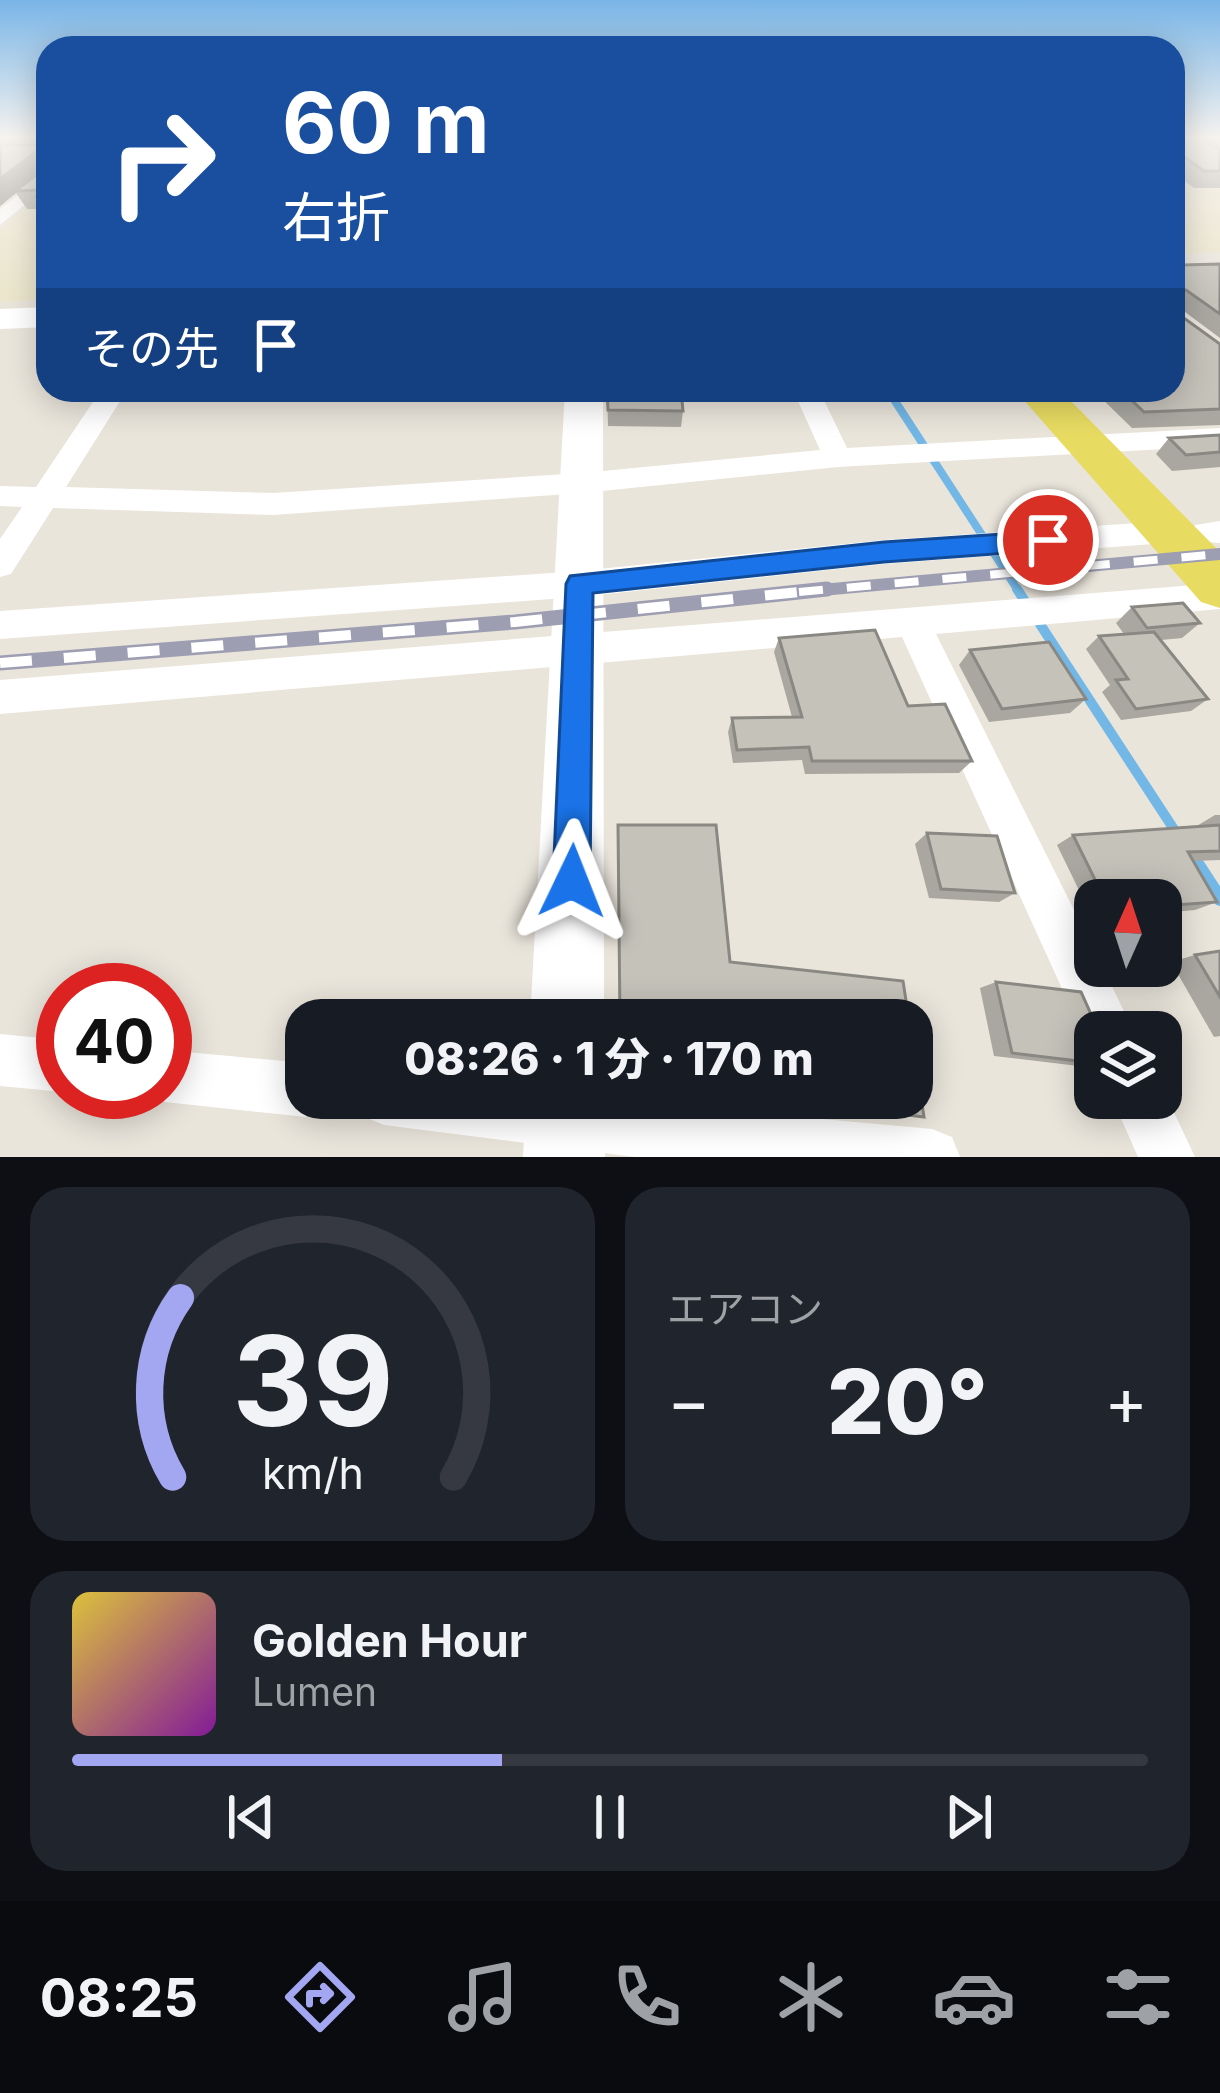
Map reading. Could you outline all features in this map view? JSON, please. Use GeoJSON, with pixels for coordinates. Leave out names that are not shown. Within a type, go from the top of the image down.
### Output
{"type":"FeatureCollection","features":[{"type":"Feature","properties":{"kind":"main road"},"geometry":{"type":"LineString","coordinates":[[1050,402],[1203,536],[1220,592]]}},
{"type":"Feature","properties":{"kind":"main road"},"geometry":{"type":"LineString","coordinates":[[1074,402],[1102,445]]}},
{"type":"Feature","properties":{"kind":"street"},"geometry":{"type":"LineString","coordinates":[[0,219],[30,192]]}},
{"type":"Feature","properties":{"kind":"street"},"geometry":{"type":"LineString","coordinates":[[0,319],[36,317]]}},
{"type":"Feature","properties":{"kind":"street"},"geometry":{"type":"LineString","coordinates":[[0,565],[106,402]]}},
{"type":"Feature","properties":{"kind":"street"},"geometry":{"type":"LineString","coordinates":[[569,999],[584,402]]}},
{"type":"Feature","properties":{"kind":"street"},"geometry":{"type":"LineString","coordinates":[[812,402],[838,458]]}},
{"type":"Feature","properties":{"kind":"street"},"geometry":{"type":"LineString","coordinates":[[0,496],[273,504],[582,483],[838,458],[1220,437]]}},
{"type":"Feature","properties":{"kind":"street"},"geometry":{"type":"LineString","coordinates":[[0,625],[579,584],[987,545],[1203,536]]}},
{"type":"Feature","properties":{"kind":"street"},"geometry":{"type":"LineString","coordinates":[[0,697],[1220,592]]}},
{"type":"Feature","properties":{"kind":"street"},"geometry":{"type":"LineString","coordinates":[[911,619],[1098,1011]]}},
{"type":"Feature","properties":{"kind":"street"},"geometry":{"type":"LineString","coordinates":[[0,1060],[36,1063]]}},
{"type":"Feature","properties":{"kind":"street"},"geometry":{"type":"LineString","coordinates":[[192,1079],[285,1088]]}},
{"type":"Feature","properties":{"kind":"street"},"geometry":{"type":"LineString","coordinates":[[519,1119],[932,1157]]}},
{"type":"Feature","properties":{"kind":"street"},"geometry":{"type":"LineString","coordinates":[[1149,1119],[1167,1157]]}},
{"type":"Feature","properties":{"kind":"shaded area"},"geometry":{"type":"Polygon","coordinates":[[[1185,192],[1220,192],[1220,252],[1185,253],[1185,192]]]}},
{"type":"Feature","properties":{"kind":"shaded area"},"geometry":{"type":"Polygon","coordinates":[[[36,196],[36,300],[0,302],[0,230],[36,196]]]}},
{"type":"Feature","properties":{"kind":"building"},"geometry":{"type":"Polygon","coordinates":[[[1220,264],[1220,314],[1186,290],[1185,265],[1220,264]]]}},
{"type":"Feature","properties":{"kind":"building"},"geometry":{"type":"Polygon","coordinates":[[[1185,319],[1220,344],[1220,409],[1144,412],[1134,402],[1185,402],[1185,319]]]}},
{"type":"Feature","properties":{"kind":"building"},"geometry":{"type":"Polygon","coordinates":[[[608,402],[682,402],[683,411],[608,410],[608,402]]]}},
{"type":"Feature","properties":{"kind":"building"},"geometry":{"type":"Polygon","coordinates":[[[1220,435],[1220,452],[1186,455],[1169,438],[1220,435]]]}},
{"type":"Feature","properties":{"kind":"building"},"geometry":{"type":"Polygon","coordinates":[[[1183,603],[1200,623],[1147,628],[1132,607],[1183,603]]]}},
{"type":"Feature","properties":{"kind":"building"},"geometry":{"type":"Polygon","coordinates":[[[875,630],[908,706],[945,704],[972,761],[812,761],[809,747],[737,750],[732,718],[802,717],[779,638],[875,630]]]}},
{"type":"Feature","properties":{"kind":"building"},"geometry":{"type":"Polygon","coordinates":[[[1154,632],[1208,699],[1136,709],[1116,680],[1128,679],[1099,636],[1154,632]]]}},
{"type":"Feature","properties":{"kind":"building"},"geometry":{"type":"Polygon","coordinates":[[[1049,642],[1086,699],[1002,709],[970,650],[1049,642]]]}},
{"type":"Feature","properties":{"kind":"building"},"geometry":{"type":"Polygon","coordinates":[[[618,825],[716,825],[730,962],[903,981],[906,999],[620,999],[618,825]]]}},
{"type":"Feature","properties":{"kind":"building"},"geometry":{"type":"Polygon","coordinates":[[[1220,825],[1220,851],[1188,852],[1217,902],[1182,904],[1182,879],[1095,879],[1073,835],[1220,825]]]}},
{"type":"Feature","properties":{"kind":"building"},"geometry":{"type":"Polygon","coordinates":[[[927,833],[997,836],[1015,893],[941,889],[927,833]]]}},
{"type":"Feature","properties":{"kind":"building"},"geometry":{"type":"Polygon","coordinates":[[[1220,951],[1220,997],[1195,955],[1220,951]]]}},
{"type":"Feature","properties":{"kind":"building"},"geometry":{"type":"Polygon","coordinates":[[[996,982],[1081,992],[1090,1011],[1074,1011],[1074,1060],[1012,1053],[996,982]]]}},
{"type":"Feature","properties":{"kind":"waterway"},"geometry":{"type":"LineString","coordinates":[[896,402],[1019,592]]}},
{"type":"Feature","properties":{"kind":"waterway"},"geometry":{"type":"LineString","coordinates":[[1017,589],[1177,834]]}},
{"type":"Feature","properties":{"kind":"waterway"},"geometry":{"type":"LineString","coordinates":[[1190,853],[1220,899]]}},
{"type":"Feature","properties":{"kind":"railway"},"geometry":{"type":"LineString","coordinates":[[799,592],[1220,554]]}},
{"type":"Feature","properties":{"kind":"railway"},"geometry":{"type":"LineString","coordinates":[[0,663],[515,622],[827,589]]}},
{"type":"Feature","properties":{"kind":"route"},"geometry":{"type":"LineString","coordinates":[[572,881],[579,584],[1048,540]]}}]}
